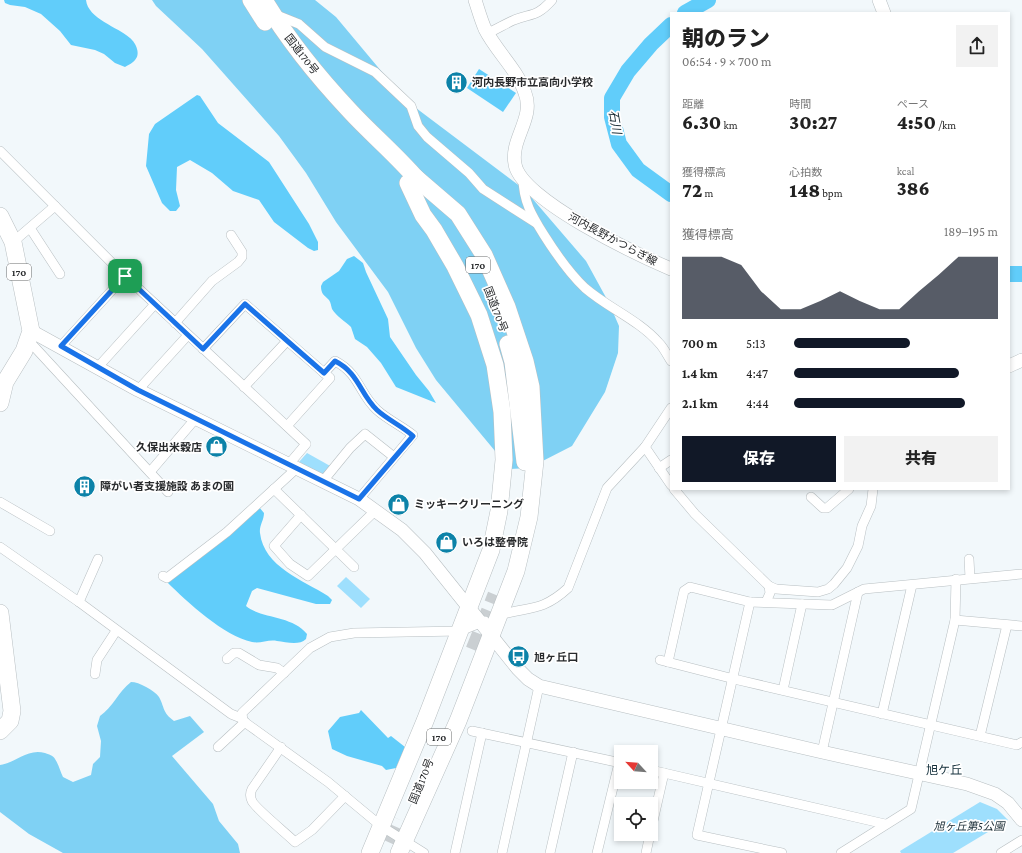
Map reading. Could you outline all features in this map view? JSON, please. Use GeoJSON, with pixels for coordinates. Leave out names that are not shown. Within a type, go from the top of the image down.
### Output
{"type":"FeatureCollection","features":[{"type":"Feature","properties":{"kind":"highway","name":"国道170号"},"geometry":{"type":"LineString","coordinates":[[257,4],[269,28],[304,74],[343,118],[412,180],[467,264],[488,313],[504,364],[511,418],[514,462],[509,512],[491,594]]}},
{"type":"Feature","properties":{"kind":"highway"},"geometry":{"type":"LineString","coordinates":[[391,845],[466,642],[469,607],[491,550],[499,511],[504,460],[502,412],[495,365],[479,315],[455,266],[434,230],[423,215],[412,180]]}},
{"type":"Feature","properties":{"kind":"highway"},"geometry":{"type":"LineString","coordinates":[[370,853],[391,845],[458,721],[486,628],[499,616],[516,571],[529,517],[533,488],[535,447],[531,387],[525,361],[507,307],[484,255],[458,214],[412,180]]}},
{"type":"Feature","properties":{"kind":"highway","name":"170"},"geometry":{"type":"LineString","coordinates":[[0,216],[13,242],[30,336]]}},
{"type":"Feature","properties":{"kind":"highway"},"geometry":{"type":"LineString","coordinates":[[0,403],[5,382],[30,336]]}},
{"type":"Feature","properties":{"kind":"highway"},"geometry":{"type":"LineString","coordinates":[[0,613],[2,641],[12,711],[10,721],[0,731]]}},
{"type":"Feature","properties":{"kind":"highway","name":"国道170号"},"geometry":{"type":"LineString","coordinates":[[400,820],[466,642]]}},
{"type":"Feature","properties":{"kind":"street","name":"河内長野かつらぎ線"},"geometry":{"type":"LineString","coordinates":[[475,0],[488,33],[509,62],[525,92],[528,102],[528,113],[514,153],[516,168],[523,178],[539,194],[573,220],[621,246],[670,269]]}},
{"type":"Feature","properties":{"kind":"street"},"geometry":{"type":"LineString","coordinates":[[488,33],[514,20],[533,16],[546,8],[552,0]]}},
{"type":"Feature","properties":{"kind":"street"},"geometry":{"type":"LineString","coordinates":[[879,0],[884,12]]}},
{"type":"Feature","properties":{"kind":"street"},"geometry":{"type":"LineString","coordinates":[[257,4],[299,24],[325,47],[375,72],[411,106],[418,126],[428,137],[469,173],[483,189],[536,223]]}},
{"type":"Feature","properties":{"kind":"street"},"geometry":{"type":"LineString","coordinates":[[0,151],[125,276],[306,444],[293,466],[274,489],[196,557],[167,578],[163,576]]}},
{"type":"Feature","properties":{"kind":"street"},"geometry":{"type":"LineString","coordinates":[[523,178],[525,200],[536,223],[567,268],[585,287],[660,343],[670,359]]}},
{"type":"Feature","properties":{"kind":"street"},"geometry":{"type":"LineString","coordinates":[[13,242],[55,206]]}},
{"type":"Feature","properties":{"kind":"street"},"geometry":{"type":"LineString","coordinates":[[30,228],[60,274]]}},
{"type":"Feature","properties":{"kind":"street"},"geometry":{"type":"LineString","coordinates":[[175,323],[212,281],[238,262],[242,257],[242,252],[231,235]]}},
{"type":"Feature","properties":{"kind":"street"},"geometry":{"type":"LineString","coordinates":[[61,346],[125,276]]}},
{"type":"Feature","properties":{"kind":"street"},"geometry":{"type":"LineString","coordinates":[[98,367],[155,304]]}},
{"type":"Feature","properties":{"kind":"street"},"geometry":{"type":"LineString","coordinates":[[203,349],[245,304],[330,378],[287,426]]}},
{"type":"Feature","properties":{"kind":"street"},"geometry":{"type":"LineString","coordinates":[[138,390],[188,335]]}},
{"type":"Feature","properties":{"kind":"street"},"geometry":{"type":"LineString","coordinates":[[30,336],[61,346],[138,390],[359,499],[376,510],[402,530],[425,553],[518,669],[528,679],[539,686],[720,729],[967,784],[995,794],[1008,803],[1022,820]]}},
{"type":"Feature","properties":{"kind":"street"},"geometry":{"type":"LineString","coordinates":[[30,336],[168,492]]}},
{"type":"Feature","properties":{"kind":"street"},"geometry":{"type":"LineString","coordinates":[[244,387],[287,341]]}},
{"type":"Feature","properties":{"kind":"street"},"geometry":{"type":"LineString","coordinates":[[1010,366],[1022,360]]}},
{"type":"Feature","properties":{"kind":"street"},"geometry":{"type":"LineString","coordinates":[[324,373],[335,361],[346,367],[376,410],[400,425],[413,436],[359,499]]}},
{"type":"Feature","properties":{"kind":"street"},"geometry":{"type":"LineString","coordinates":[[499,616],[538,608],[557,598],[568,588],[607,488],[646,446],[670,410]]}},
{"type":"Feature","properties":{"kind":"street"},"geometry":{"type":"LineString","coordinates":[[150,472],[196,418]]}},
{"type":"Feature","properties":{"kind":"street"},"geometry":{"type":"LineString","coordinates":[[323,481],[350,448],[365,434],[394,457]]}},
{"type":"Feature","properties":{"kind":"street"},"geometry":{"type":"LineString","coordinates":[[646,446],[670,484]]}},
{"type":"Feature","properties":{"kind":"street"},"geometry":{"type":"LineString","coordinates":[[659,468],[670,461]]}},
{"type":"Feature","properties":{"kind":"street"},"geometry":{"type":"LineString","coordinates":[[274,489],[337,549],[354,568]]}},
{"type":"Feature","properties":{"kind":"street"},"geometry":{"type":"LineString","coordinates":[[675,490],[699,519],[769,586],[776,589],[818,592],[828,589],[847,568],[858,546],[862,526],[871,506],[873,490]]}},
{"type":"Feature","properties":{"kind":"street"},"geometry":{"type":"LineString","coordinates":[[811,497],[823,508],[827,508],[846,490]]}},
{"type":"Feature","properties":{"kind":"street"},"geometry":{"type":"LineString","coordinates":[[0,502],[50,531]]}},
{"type":"Feature","properties":{"kind":"street"},"geometry":{"type":"LineString","coordinates":[[301,515],[274,546],[290,564],[308,576],[376,510]]}},
{"type":"Feature","properties":{"kind":"street"},"geometry":{"type":"LineString","coordinates":[[0,547],[79,602],[116,631],[197,687],[231,714],[243,720],[281,747],[345,796],[391,845],[424,853]]}},
{"type":"Feature","properties":{"kind":"street"},"geometry":{"type":"LineString","coordinates":[[79,602],[98,559]]}},
{"type":"Feature","properties":{"kind":"street"},"geometry":{"type":"LineString","coordinates":[[969,559],[970,578]]}},
{"type":"Feature","properties":{"kind":"street"},"geometry":{"type":"LineString","coordinates":[[1022,574],[956,579],[912,585],[864,589],[832,605],[750,602],[690,587],[684,591],[664,661],[734,680],[783,690],[1017,745],[1022,742]]}},
{"type":"Feature","properties":{"kind":"street"},"geometry":{"type":"LineString","coordinates":[[841,853],[911,809],[956,620],[956,579]]}},
{"type":"Feature","properties":{"kind":"street"},"geometry":{"type":"LineString","coordinates":[[882,714],[912,585]]}},
{"type":"Feature","properties":{"kind":"street"},"geometry":{"type":"LineString","coordinates":[[766,602],[770,593],[769,586]]}},
{"type":"Feature","properties":{"kind":"street"},"geometry":{"type":"LineString","coordinates":[[822,752],[858,592]]}},
{"type":"Feature","properties":{"kind":"street"},"geometry":{"type":"LineString","coordinates":[[750,602],[734,680],[720,729],[698,835],[782,853]]}},
{"type":"Feature","properties":{"kind":"street"},"geometry":{"type":"LineString","coordinates":[[783,690],[802,604]]}},
{"type":"Feature","properties":{"kind":"street"},"geometry":{"type":"LineString","coordinates":[[956,620],[1022,626]]}},
{"type":"Feature","properties":{"kind":"street"},"geometry":{"type":"LineString","coordinates":[[980,736],[1007,625]]}},
{"type":"Feature","properties":{"kind":"street"},"geometry":{"type":"LineString","coordinates":[[243,720],[242,714],[284,673],[319,642],[340,634],[466,642],[486,628]]}},
{"type":"Feature","properties":{"kind":"street"},"geometry":{"type":"LineString","coordinates":[[95,674],[97,660],[116,631]]}},
{"type":"Feature","properties":{"kind":"street"},"geometry":{"type":"LineString","coordinates":[[227,659],[234,654],[239,653],[259,665],[277,668],[284,673]]}},
{"type":"Feature","properties":{"kind":"street"},"geometry":{"type":"LineString","coordinates":[[502,853],[528,742],[539,686]]}},
{"type":"Feature","properties":{"kind":"street"},"geometry":{"type":"LineString","coordinates":[[218,747],[243,720]]}},
{"type":"Feature","properties":{"kind":"street"},"geometry":{"type":"LineString","coordinates":[[472,731],[614,762]]}},
{"type":"Feature","properties":{"kind":"street"},"geometry":{"type":"LineString","coordinates":[[455,853],[482,733]]}},
{"type":"Feature","properties":{"kind":"street"},"geometry":{"type":"LineString","coordinates":[[281,747],[252,789],[250,794],[251,801],[255,807],[268,816],[296,842],[312,830],[345,796]]}},
{"type":"Feature","properties":{"kind":"street"},"geometry":{"type":"LineString","coordinates":[[550,853],[573,752]]}},
{"type":"Feature","properties":{"kind":"street"},"geometry":{"type":"LineString","coordinates":[[658,772],[709,782],[885,824]]}},
{"type":"Feature","properties":{"kind":"street"},"geometry":{"type":"LineString","coordinates":[[658,799],[664,773]]}},
{"type":"Feature","properties":{"kind":"street"},"geometry":{"type":"LineString","coordinates":[[597,853],[614,786]]}},
{"type":"Feature","properties":{"kind":"street"},"geometry":{"type":"LineString","coordinates":[[1001,853],[1022,840]]}},
{"type":"Feature","properties":{"kind":"street"},"geometry":{"type":"LineString","coordinates":[[646,853],[649,841]]}},
{"type":"Feature","properties":{"kind":"green space"},"geometry":{"type":"Polygon","coordinates":[[[307,453],[332,467],[325,476],[299,462],[307,453]]]}},
{"type":"Feature","properties":{"kind":"green space"},"geometry":{"type":"Polygon","coordinates":[[[346,577],[370,599],[361,608],[337,586],[346,577]]]}},
{"type":"Feature","properties":{"kind":"green space","name":"旭ヶ丘第5公園"},"geometry":{"type":"Polygon","coordinates":[[[980,802],[997,809],[1008,820],[953,853],[901,853],[900,851],[980,802]]]}},
{"type":"Feature","properties":{"kind":"shaded area"},"geometry":{"type":"Polygon","coordinates":[[[4,0],[86,0],[88,7],[92,12],[104,22],[125,34],[132,40],[138,52],[137,58],[125,67],[115,63],[104,54],[95,50],[71,45],[60,31],[41,14],[25,7],[10,5],[5,3],[4,0]]]}},
{"type":"Feature","properties":{"kind":"shaded area"},"geometry":{"type":"Polygon","coordinates":[[[152,0],[315,0],[336,17],[387,78],[416,108],[525,190],[586,261],[609,303],[619,326],[618,353],[605,392],[572,446],[529,468],[510,469],[436,380],[416,348],[388,292],[336,222],[306,173],[279,136],[202,49],[156,6],[152,0]]]}},
{"type":"Feature","properties":{"kind":"shaded area"},"geometry":{"type":"Polygon","coordinates":[[[479,69],[516,93],[503,112],[467,88],[479,69]]]}},
{"type":"Feature","properties":{"kind":"shaded area"},"geometry":{"type":"Polygon","coordinates":[[[197,95],[200,96],[218,123],[269,162],[309,224],[318,242],[318,250],[314,251],[308,248],[274,222],[259,200],[233,191],[212,173],[190,160],[177,167],[176,190],[180,206],[176,211],[170,211],[162,203],[146,166],[149,134],[155,124],[197,95]]]}},
{"type":"Feature","properties":{"kind":"shaded area"},"geometry":{"type":"Polygon","coordinates":[[[354,256],[363,263],[388,319],[390,337],[436,403],[396,387],[381,363],[367,347],[355,339],[351,327],[334,312],[331,303],[322,293],[321,286],[323,282],[339,271],[347,259],[354,256]]]}},
{"type":"Feature","properties":{"kind":"shaded area"},"geometry":{"type":"Polygon","coordinates":[[[259,507],[264,513],[260,533],[263,545],[269,555],[286,571],[328,596],[332,600],[330,604],[316,604],[257,588],[252,591],[246,606],[260,613],[293,623],[301,628],[307,634],[306,639],[300,642],[252,642],[241,639],[218,626],[206,617],[167,582],[225,538],[259,507]]]}},
{"type":"Feature","properties":{"kind":"shaded area"},"geometry":{"type":"Polygon","coordinates":[[[131,682],[142,685],[157,694],[166,712],[174,721],[190,716],[204,732],[172,756],[213,804],[219,821],[238,844],[240,853],[63,853],[29,834],[0,812],[0,765],[11,762],[27,754],[39,752],[51,755],[58,764],[63,777],[73,782],[91,775],[93,764],[100,757],[101,741],[97,726],[100,716],[105,712],[122,690],[131,682]]]}},
{"type":"Feature","properties":{"kind":"shaded area"},"geometry":{"type":"Polygon","coordinates":[[[361,710],[388,738],[391,736],[405,747],[396,768],[386,770],[382,766],[347,756],[332,749],[328,731],[340,717],[359,713],[361,710]]]}},
{"type":"Feature","properties":{"kind":"waterway","name":"石川"},"geometry":{"type":"LineString","coordinates":[[687,12],[708,0]]}},
{"type":"Feature","properties":{"kind":"waterway","name":"石川"},"geometry":{"type":"LineString","coordinates":[[670,26],[651,44],[628,71],[612,98],[612,117],[619,144],[638,170],[670,193]]}},
{"type":"Feature","properties":{"kind":"waterway","name":"石川"},"geometry":{"type":"LineString","coordinates":[[1010,274],[1022,274]]}},
{"type":"Feature","properties":{"kind":"tunnel"},"geometry":{"type":"LineString","coordinates":[[474,650],[496,595]]}},
{"type":"Feature","properties":{"kind":"tunnel"},"geometry":{"type":"LineString","coordinates":[[386,841],[396,818]]}},
{"type":"Feature","properties":{"kind":"place","name":"河内長野市立高向小学校"},"geometry":{"type":"Point","coordinates":[456,82]}},
{"type":"Feature","properties":{"kind":"place","name":"久保出米穀店"},"geometry":{"type":"Point","coordinates":[217,447]}},
{"type":"Feature","properties":{"kind":"place","name":"障がい者支援施設 あまの園"},"geometry":{"type":"Point","coordinates":[84,486]}},
{"type":"Feature","properties":{"kind":"place","name":"ミッキークリーニング"},"geometry":{"type":"Point","coordinates":[399,504]}},
{"type":"Feature","properties":{"kind":"place","name":"いろは整骨院"},"geometry":{"type":"Point","coordinates":[446,542]}},
{"type":"Feature","properties":{"kind":"place","name":"旭ヶ丘口"},"geometry":{"type":"Point","coordinates":[518,657]}},
{"type":"Feature","properties":{"kind":"district","name":"旭ケ丘"},"geometry":{"type":"Point","coordinates":[944,770]}},
{"type":"Feature","properties":{"kind":"route"},"geometry":{"type":"LineString","coordinates":[[125,276],[203,349],[245,304],[324,373],[335,361],[346,367],[376,410],[400,425],[413,436],[359,499],[138,390],[61,346],[125,276]]}}]}
